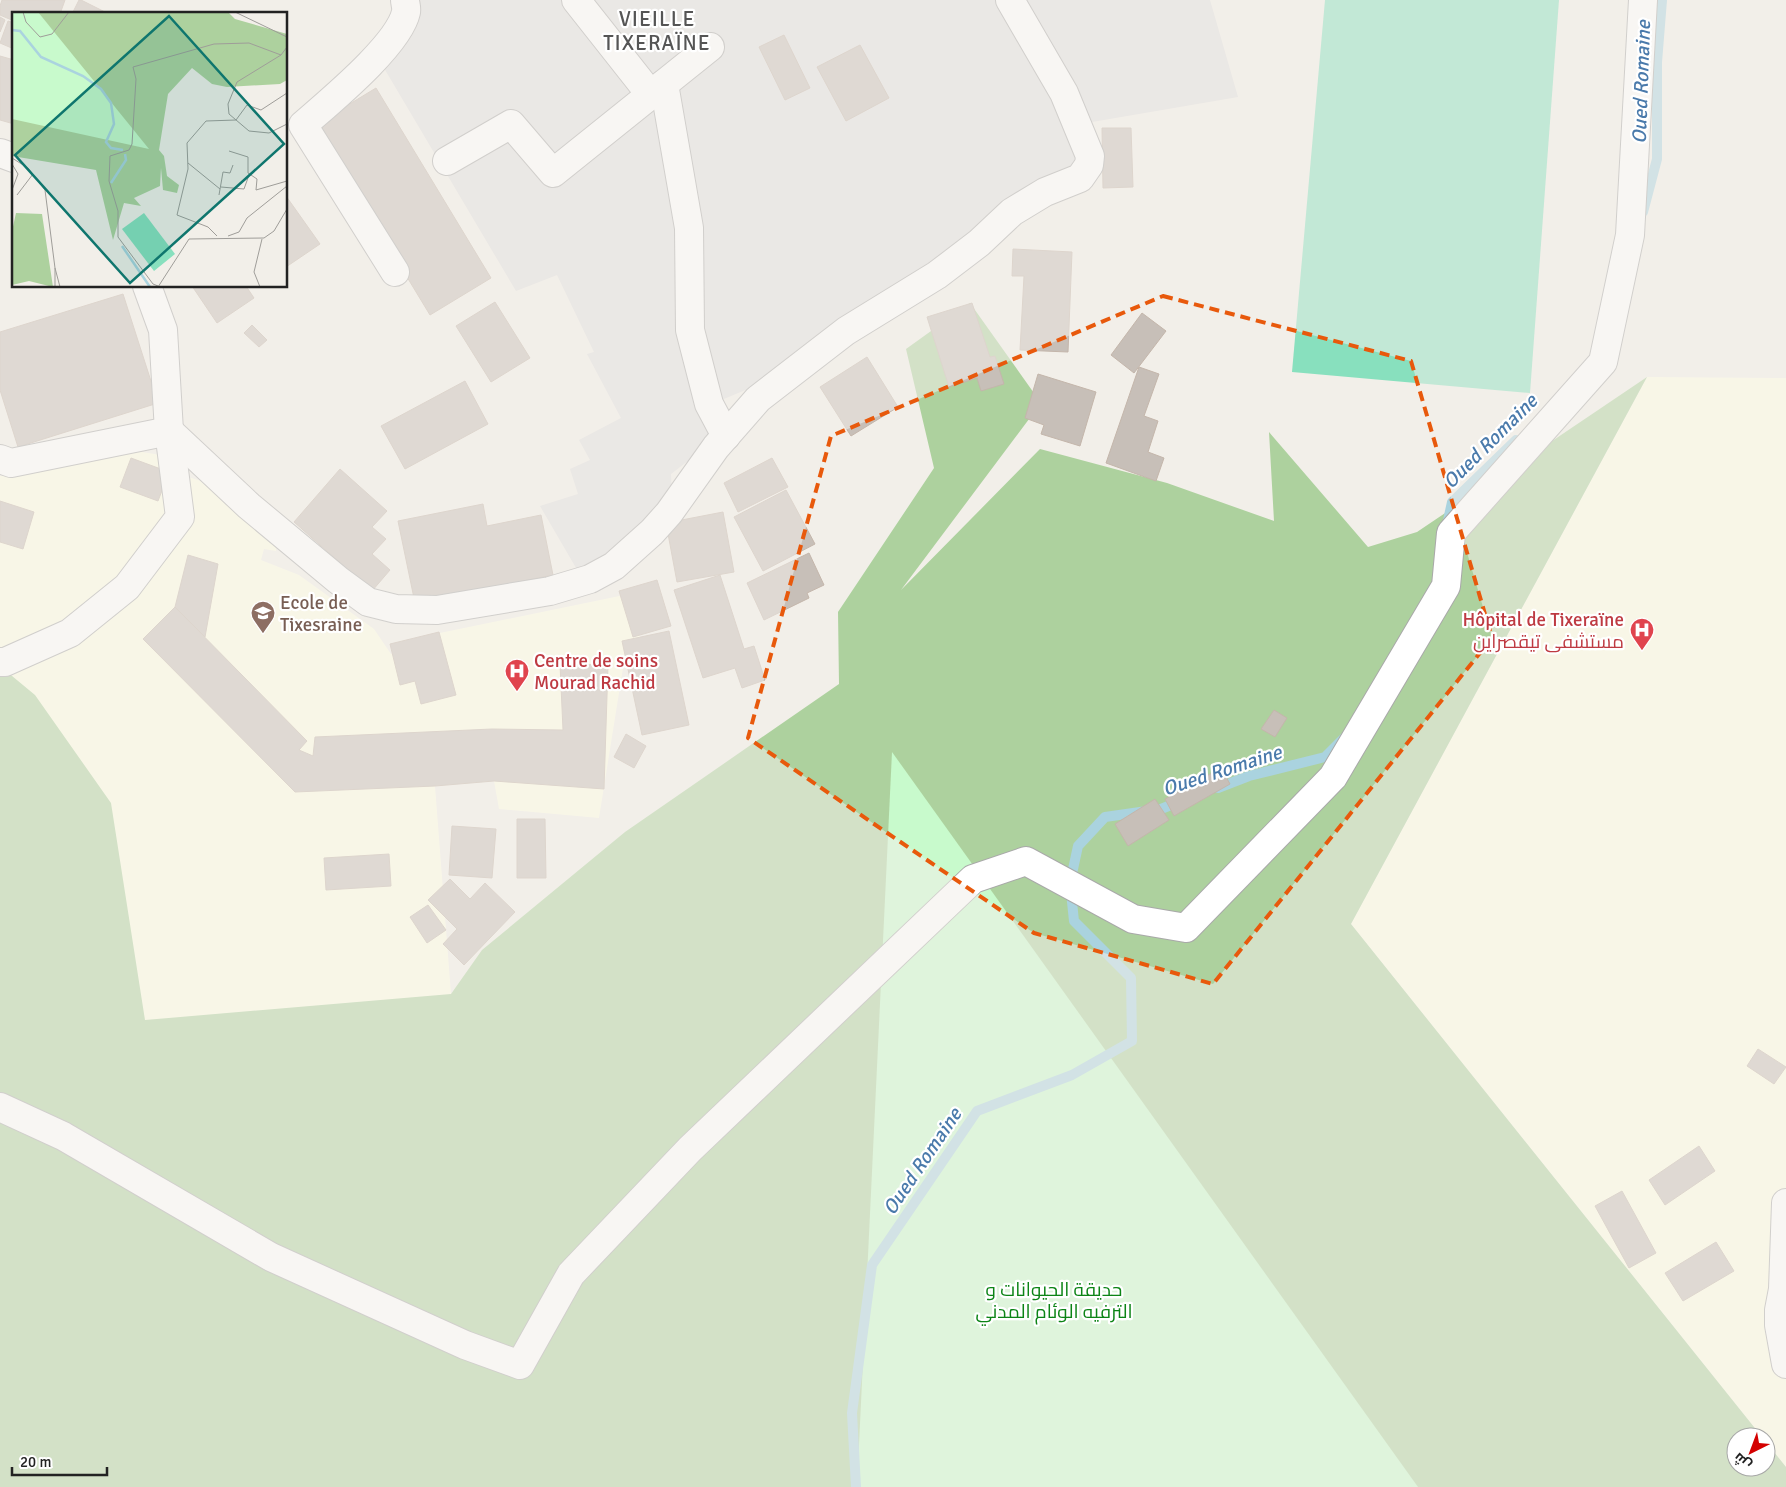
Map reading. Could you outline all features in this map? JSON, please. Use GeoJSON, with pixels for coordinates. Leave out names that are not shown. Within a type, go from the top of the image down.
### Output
{"type":"FeatureCollection","features":[{"type":"Feature","properties":{"kind":"street"},"geometry":{"type":"LineString","coordinates":[[576,0],[657,90],[689,228],[690,330],[709,404],[726,436]]}},
{"type":"Feature","properties":{"kind":"street"},"geometry":{"type":"LineString","coordinates":[[169,431],[250,506],[338,580],[368,602],[396,609],[437,610],[550,591],[590,579],[614,566],[652,532],[669,513],[726,436],[758,399],[839,336],[937,275],[979,243],[1012,212],[1045,192],[1080,178],[1089,165],[1090,156],[1064,93],[1010,0]]}},
{"type":"Feature","properties":{"kind":"street"},"geometry":{"type":"LineString","coordinates":[[0,1107],[63,1136],[271,1257],[464,1345],[520,1365],[571,1274],[690,1149],[973,879],[1026,861],[1133,919],[1186,928],[1333,776],[1446,586],[1451,533],[1603,362],[1630,235],[1643,0]]}},
{"type":"Feature","properties":{"kind":"street"},"geometry":{"type":"LineString","coordinates":[[395,272],[303,125],[374,60],[399,28],[409,1]]}},
{"type":"Feature","properties":{"kind":"street"},"geometry":{"type":"LineString","coordinates":[[447,160],[511,124],[553,173],[710,47]]}},
{"type":"Feature","properties":{"kind":"street"},"geometry":{"type":"LineString","coordinates":[[0,662],[5,662],[70,633],[127,587],[180,517],[169,431],[163,330],[148,288]]}},
{"type":"Feature","properties":{"kind":"street"},"geometry":{"type":"LineString","coordinates":[[0,459],[10,463],[169,431]]}},
{"type":"Feature","properties":{"kind":"street"},"geometry":{"type":"LineString","coordinates":[[1786,1204],[1784,1292],[1779,1310],[1779,1325],[1786,1364]]}},
{"type":"Feature","properties":{"kind":"highlighted area"},"geometry":{"type":"Polygon","coordinates":[[[1163,296],[1411,361],[1492,638],[1213,984],[1034,933],[748,738],[831,436],[1163,296]]]}},
{"type":"Feature","properties":{"kind":"shaded area"},"geometry":{"type":"Polygon","coordinates":[[[410,0],[1210,0],[1238,97],[1074,126],[1084,162],[774,378],[719,401],[711,443],[671,474],[672,499],[623,546],[579,573],[540,506],[578,494],[570,469],[590,460],[579,440],[621,418],[587,354],[594,352],[557,275],[516,291],[381,63],[410,0]]]}},
{"type":"Feature","properties":{"kind":"shaded area","name":"Hôpital de Tixeraïne مستشفى تيقصراين"},"geometry":{"type":"Polygon","coordinates":[[[1647,377],[1786,378],[1786,1467],[1776,1454],[1776,1427],[1754,1427],[1351,924],[1647,377]]]}},
{"type":"Feature","properties":{"kind":"shaded area"},"geometry":{"type":"Polygon","coordinates":[[[111,447],[179,458],[176,473],[204,482],[277,541],[276,551],[264,549],[261,560],[299,575],[374,629],[391,654],[404,654],[401,641],[634,593],[641,644],[627,643],[599,818],[499,809],[494,781],[435,786],[451,994],[0,1424],[0,476],[85,449],[111,447]]]}},
{"type":"Feature","properties":{"kind":"green space"},"geometry":{"type":"Polygon","coordinates":[[[1325,0],[1559,0],[1530,393],[1292,372],[1325,0]]]}},
{"type":"Feature","properties":{"kind":"green space"},"geometry":{"type":"Polygon","coordinates":[[[970,303],[1041,403],[901,590],[1040,449],[1167,483],[1274,521],[1269,432],[1368,547],[1417,532],[1647,377],[1351,924],[1754,1427],[1726,1427],[1726,1477],[1776,1477],[1776,1454],[1786,1467],[1786,1487],[0,1487],[0,666],[35,695],[111,803],[145,1020],[451,994],[482,950],[625,832],[839,684],[838,612],[934,468],[906,349],[970,303]]]}},
{"type":"Feature","properties":{"kind":"green space","name":"حديقة الحيوانات و الترفيه الوئام المدني"},"geometry":{"type":"Polygon","coordinates":[[[892,752],[1418,1487],[857,1487],[892,752]]]}},
{"type":"Feature","properties":{"kind":"building"},"geometry":{"type":"Polygon","coordinates":[[[2,0],[65,0],[61,12],[12,12],[12,20],[0,15],[2,0]]]}},
{"type":"Feature","properties":{"kind":"building"},"geometry":{"type":"Polygon","coordinates":[[[79,0],[81,0],[105,12],[73,12],[79,0]]]}},
{"type":"Feature","properties":{"kind":"building"},"geometry":{"type":"Polygon","coordinates":[[[0,17],[5,20],[0,32],[0,17]]]}},
{"type":"Feature","properties":{"kind":"building"},"geometry":{"type":"Polygon","coordinates":[[[8,21],[12,22],[12,48],[0,43],[8,21]]]}},
{"type":"Feature","properties":{"kind":"building"},"geometry":{"type":"Polygon","coordinates":[[[784,35],[810,88],[785,100],[759,47],[784,35]]]}},
{"type":"Feature","properties":{"kind":"building"},"geometry":{"type":"Polygon","coordinates":[[[860,45],[889,98],[846,121],[817,67],[860,45]]]}},
{"type":"Feature","properties":{"kind":"building"},"geometry":{"type":"Polygon","coordinates":[[[0,56],[12,59],[12,123],[0,120],[0,56]]]}},
{"type":"Feature","properties":{"kind":"building"},"geometry":{"type":"Polygon","coordinates":[[[376,88],[491,278],[430,315],[315,125],[376,88]]]}},
{"type":"Feature","properties":{"kind":"building"},"geometry":{"type":"Polygon","coordinates":[[[1102,128],[1131,128],[1133,187],[1103,188],[1102,128]]]}},
{"type":"Feature","properties":{"kind":"building"},"geometry":{"type":"Polygon","coordinates":[[[288,199],[320,244],[288,266],[288,199]]]}},
{"type":"Feature","properties":{"kind":"building"},"geometry":{"type":"Polygon","coordinates":[[[1013,249],[1072,252],[1068,352],[1020,350],[1024,276],[1012,276],[1013,249]]]}},
{"type":"Feature","properties":{"kind":"building"},"geometry":{"type":"Polygon","coordinates":[[[193,288],[247,288],[254,298],[217,323],[193,288]]]}},
{"type":"Feature","properties":{"kind":"building"},"geometry":{"type":"Polygon","coordinates":[[[123,294],[158,403],[18,447],[0,390],[0,332],[123,294]]]}},
{"type":"Feature","properties":{"kind":"building"},"geometry":{"type":"Polygon","coordinates":[[[495,302],[530,358],[491,382],[456,326],[495,302]]]}},
{"type":"Feature","properties":{"kind":"building"},"geometry":{"type":"Polygon","coordinates":[[[972,303],[990,357],[995,356],[1004,384],[981,391],[977,378],[949,387],[927,317],[972,303]]]}},
{"type":"Feature","properties":{"kind":"building"},"geometry":{"type":"Polygon","coordinates":[[[1142,313],[1166,331],[1134,373],[1111,355],[1142,313]]]}},
{"type":"Feature","properties":{"kind":"building"},"geometry":{"type":"Polygon","coordinates":[[[252,325],[267,340],[259,347],[244,333],[252,325]]]}},
{"type":"Feature","properties":{"kind":"building"},"geometry":{"type":"Polygon","coordinates":[[[867,357],[898,407],[851,436],[820,387],[867,357]]]}},
{"type":"Feature","properties":{"kind":"building"},"geometry":{"type":"Polygon","coordinates":[[[1139,367],[1159,374],[1144,416],[1158,421],[1148,452],[1164,458],[1156,481],[1106,463],[1139,367]]]}},
{"type":"Feature","properties":{"kind":"building"},"geometry":{"type":"Polygon","coordinates":[[[1038,374],[1096,392],[1080,446],[1041,434],[1044,425],[1025,418],[1038,374]]]}},
{"type":"Feature","properties":{"kind":"building"},"geometry":{"type":"Polygon","coordinates":[[[465,381],[488,424],[405,469],[381,426],[465,381]]]}},
{"type":"Feature","properties":{"kind":"building"},"geometry":{"type":"Polygon","coordinates":[[[131,458],[169,472],[158,501],[120,487],[131,458]]]}},
{"type":"Feature","properties":{"kind":"building"},"geometry":{"type":"Polygon","coordinates":[[[772,458],[788,487],[738,512],[724,483],[772,458]]]}},
{"type":"Feature","properties":{"kind":"building"},"geometry":{"type":"Polygon","coordinates":[[[340,469],[387,511],[372,527],[386,539],[372,554],[390,570],[372,591],[294,522],[340,469]]]}},
{"type":"Feature","properties":{"kind":"building"},"geometry":{"type":"Polygon","coordinates":[[[786,490],[815,544],[763,571],[734,517],[786,490]]]}},
{"type":"Feature","properties":{"kind":"building"},"geometry":{"type":"Polygon","coordinates":[[[0,501],[34,512],[23,549],[0,542],[0,501]]]}},
{"type":"Feature","properties":{"kind":"building"},"geometry":{"type":"Polygon","coordinates":[[[483,504],[487,526],[541,515],[553,575],[415,603],[398,521],[483,504]]]}},
{"type":"Feature","properties":{"kind":"building"},"geometry":{"type":"Polygon","coordinates":[[[723,512],[734,572],[677,582],[666,523],[723,512]]]}},
{"type":"Feature","properties":{"kind":"building"},"geometry":{"type":"Polygon","coordinates":[[[809,553],[824,585],[807,593],[809,598],[764,620],[747,583],[809,553]]]}},
{"type":"Feature","properties":{"kind":"building"},"geometry":{"type":"Polygon","coordinates":[[[188,555],[218,564],[205,637],[175,607],[188,555]]]}},
{"type":"Feature","properties":{"kind":"building"},"geometry":{"type":"Polygon","coordinates":[[[720,575],[744,649],[754,646],[765,680],[742,688],[735,668],[703,678],[674,590],[720,575]]]}},
{"type":"Feature","properties":{"kind":"building"},"geometry":{"type":"Polygon","coordinates":[[[657,580],[671,626],[633,637],[619,591],[657,580]]]}},
{"type":"Feature","properties":{"kind":"building"},"geometry":{"type":"Polygon","coordinates":[[[175,607],[307,741],[299,750],[313,756],[315,737],[492,729],[563,730],[560,664],[608,665],[604,789],[494,781],[435,786],[295,792],[143,639],[175,607]]]}},
{"type":"Feature","properties":{"kind":"building"},"geometry":{"type":"Polygon","coordinates":[[[669,631],[689,725],[642,735],[622,641],[669,631]]]}},
{"type":"Feature","properties":{"kind":"building"},"geometry":{"type":"Polygon","coordinates":[[[439,632],[456,695],[421,704],[415,681],[400,685],[390,644],[439,632]]]}},
{"type":"Feature","properties":{"kind":"building"},"geometry":{"type":"Polygon","coordinates":[[[1274,710],[1287,718],[1275,737],[1261,729],[1274,710]]]}},
{"type":"Feature","properties":{"kind":"building"},"geometry":{"type":"Polygon","coordinates":[[[626,734],[646,746],[634,768],[614,757],[626,734]]]}},
{"type":"Feature","properties":{"kind":"building"},"geometry":{"type":"Polygon","coordinates":[[[1221,768],[1230,784],[1174,816],[1165,799],[1221,768]]]}},
{"type":"Feature","properties":{"kind":"building"},"geometry":{"type":"Polygon","coordinates":[[[1155,799],[1169,820],[1128,846],[1115,824],[1155,799]]]}},
{"type":"Feature","properties":{"kind":"building"},"geometry":{"type":"Polygon","coordinates":[[[517,819],[545,819],[546,878],[517,878],[517,819]]]}},
{"type":"Feature","properties":{"kind":"building"},"geometry":{"type":"Polygon","coordinates":[[[452,826],[496,829],[492,878],[449,875],[452,826]]]}},
{"type":"Feature","properties":{"kind":"building"},"geometry":{"type":"Polygon","coordinates":[[[389,854],[391,886],[326,890],[324,858],[389,854]]]}},
{"type":"Feature","properties":{"kind":"building"},"geometry":{"type":"Polygon","coordinates":[[[450,879],[470,899],[485,883],[515,912],[464,965],[443,944],[457,929],[428,900],[450,879]]]}},
{"type":"Feature","properties":{"kind":"building"},"geometry":{"type":"Polygon","coordinates":[[[428,905],[446,930],[427,943],[410,917],[428,905]]]}},
{"type":"Feature","properties":{"kind":"building"},"geometry":{"type":"Polygon","coordinates":[[[1758,1049],[1786,1067],[1774,1084],[1747,1066],[1758,1049]]]}},
{"type":"Feature","properties":{"kind":"building"},"geometry":{"type":"Polygon","coordinates":[[[1699,1146],[1715,1171],[1665,1205],[1649,1180],[1699,1146]]]}},
{"type":"Feature","properties":{"kind":"building"},"geometry":{"type":"Polygon","coordinates":[[[1622,1191],[1656,1253],[1629,1268],[1595,1206],[1622,1191]]]}},
{"type":"Feature","properties":{"kind":"building"},"geometry":{"type":"Polygon","coordinates":[[[1716,1242],[1734,1271],[1683,1301],[1665,1273],[1716,1242]]]}},
{"type":"Feature","properties":{"kind":"waterway","name":"Oued Romaine"},"geometry":{"type":"LineString","coordinates":[[1643,212],[1657,159],[1657,62],[1662,0]]}},
{"type":"Feature","properties":{"kind":"waterway","name":"Oued Romaine"},"geometry":{"type":"LineString","coordinates":[[1447,525],[1452,502],[1516,440]]}},
{"type":"Feature","properties":{"kind":"waterway","name":"Oued Romaine"},"geometry":{"type":"LineString","coordinates":[[1218,788],[1249,776],[1325,757],[1344,738]]}},
{"type":"Feature","properties":{"kind":"waterway","name":"Oued Romaine"},"geometry":{"type":"LineString","coordinates":[[856,1487],[852,1413],[872,1265],[977,1111],[1072,1075],[1132,1041],[1131,978],[1074,921],[1070,883],[1078,846],[1105,817],[1161,809],[1181,801]]}},
{"type":"Feature","properties":{"kind":"place","name":"Ecole de Tixesraine"},"geometry":{"type":"Point","coordinates":[263,634]}},
{"type":"Feature","properties":{"kind":"place","name":"Hôpital de Tixeraïne مستشفى تيقصراين"},"geometry":{"type":"Point","coordinates":[1642,651]}},
{"type":"Feature","properties":{"kind":"place","name":"Centre de soins Mourad Rachid"},"geometry":{"type":"Point","coordinates":[517,692]}},
{"type":"Feature","properties":{"kind":"district","name":"VIEILLE TIXERAÏNE"},"geometry":{"type":"Point","coordinates":[657,31]}}]}
